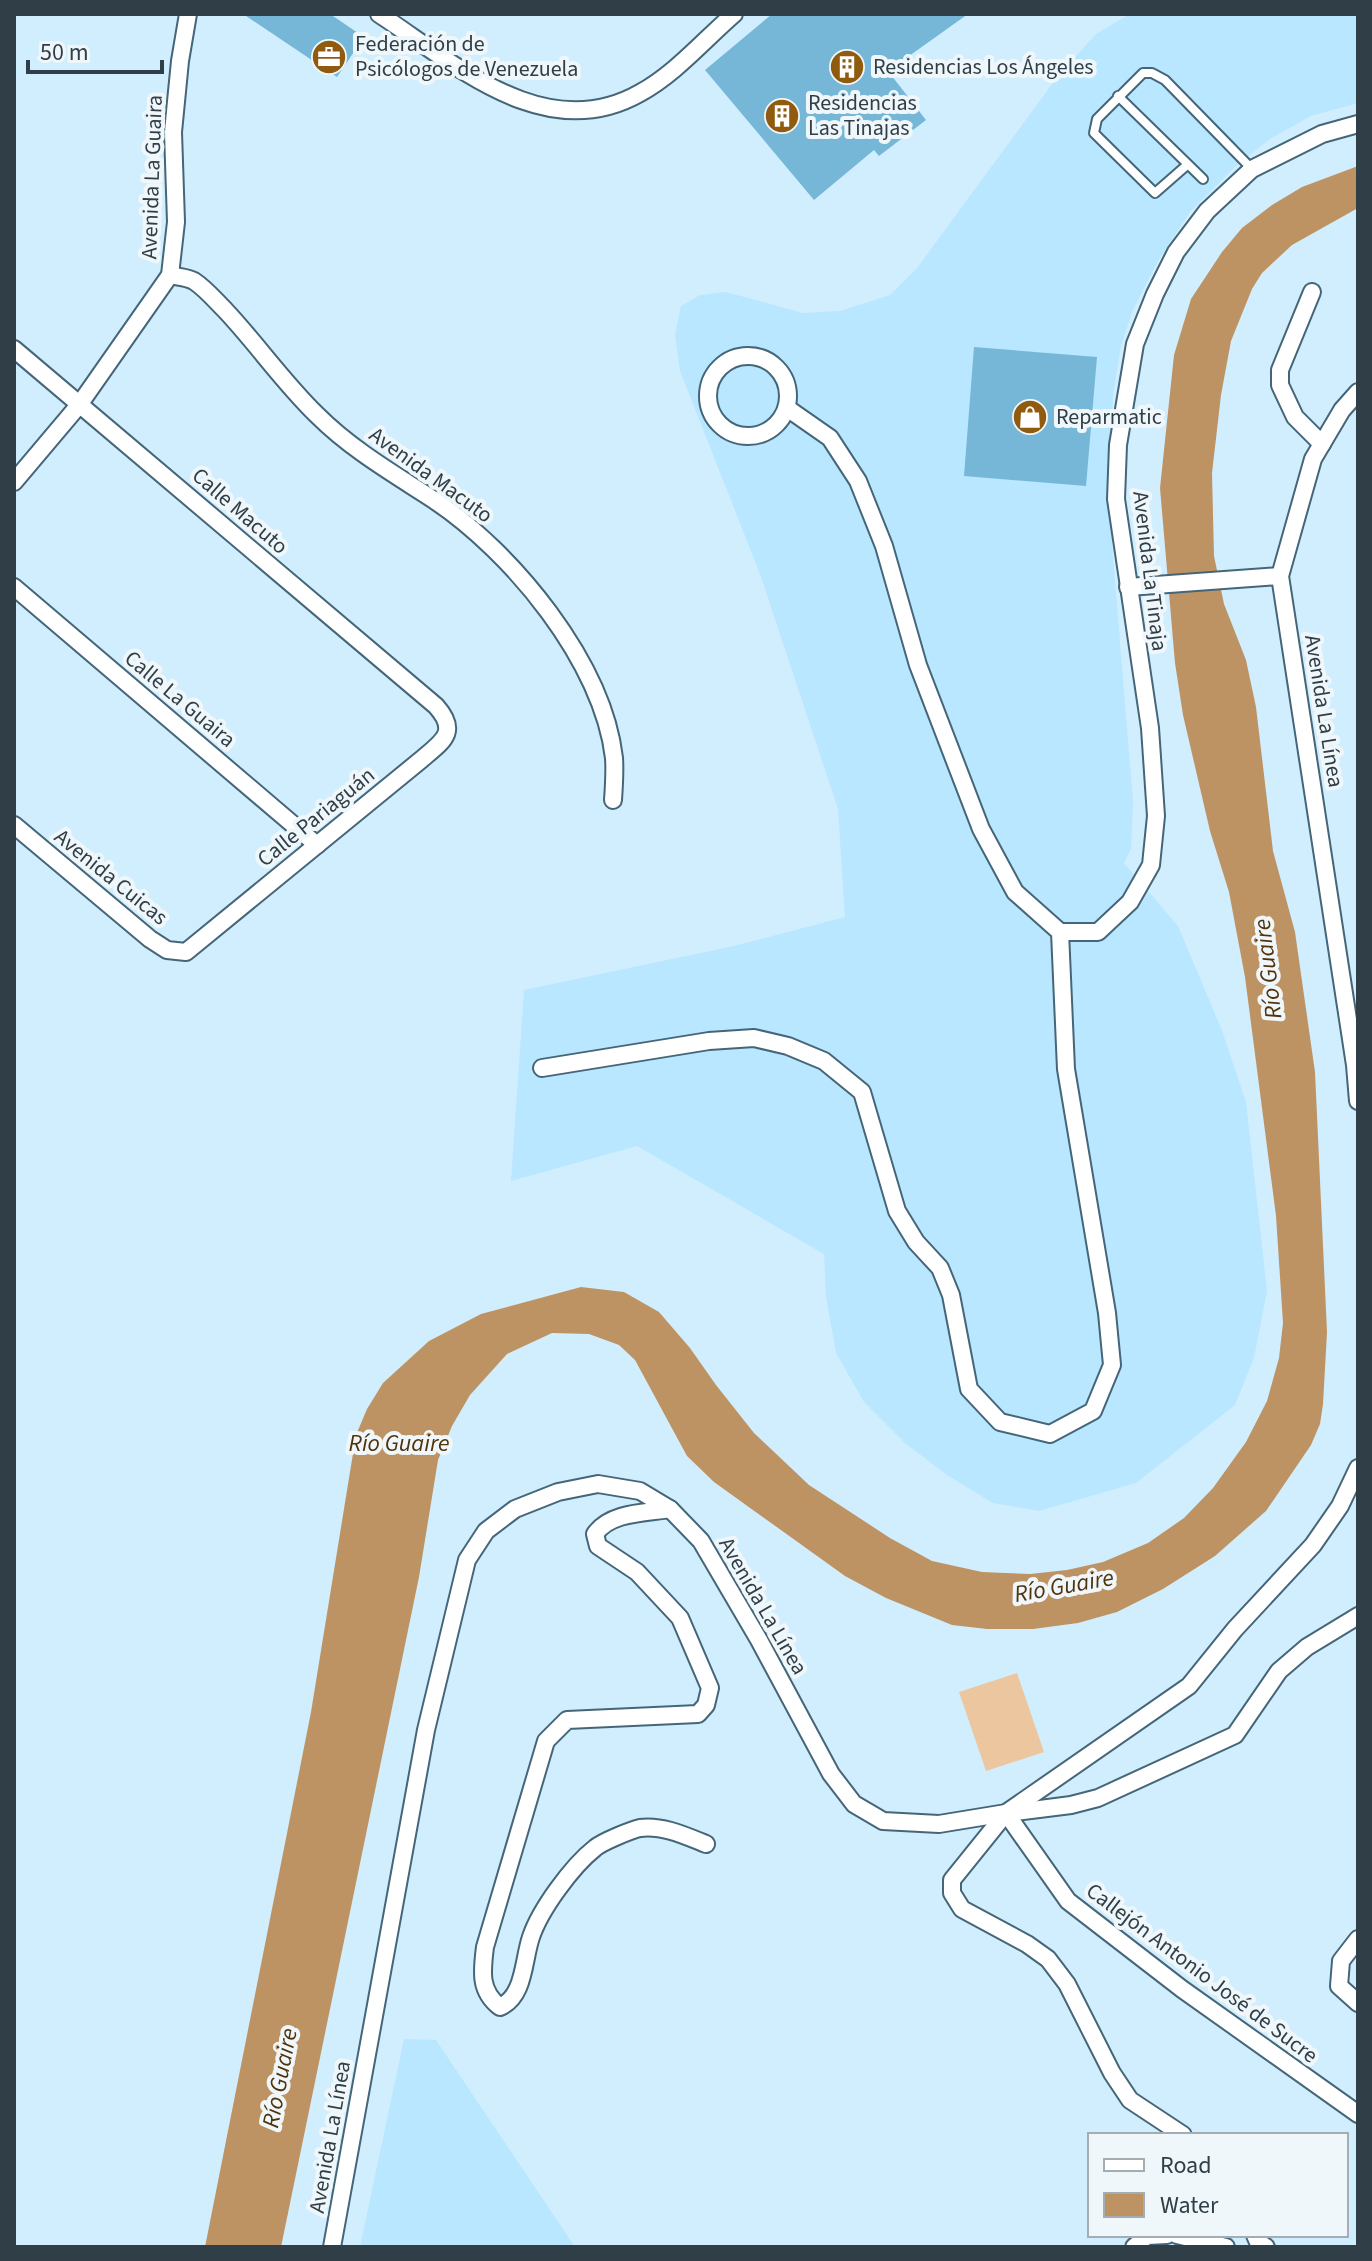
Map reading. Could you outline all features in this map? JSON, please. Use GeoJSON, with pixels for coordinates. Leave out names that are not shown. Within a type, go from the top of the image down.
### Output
{"type":"FeatureCollection","features":[{"type":"Feature","properties":{"kind":"street","name":"Avenida La Guaira"},"geometry":{"type":"LineString","coordinates":[[14,482],[79,405],[170,275],[176,222],[173,132],[188,14]]}},
{"type":"Feature","properties":{"kind":"street"},"geometry":{"type":"LineString","coordinates":[[379,14],[480,81],[507,95],[563,112],[605,108],[641,93],[733,14]]}},
{"type":"Feature","properties":{"kind":"street","name":"Avenida La Tinaja"},"geometry":{"type":"LineString","coordinates":[[1060,932],[1098,932],[1130,902],[1151,865],[1156,816],[1150,728],[1116,499],[1118,445],[1135,344],[1176,252],[1207,211],[1252,169],[1322,134],[1358,124]]}},
{"type":"Feature","properties":{"kind":"street","name":"Avenida Macuto"},"geometry":{"type":"LineString","coordinates":[[170,275],[191,279],[206,291],[318,416],[390,474],[436,501],[532,589],[562,633],[592,686],[603,713],[614,758],[613,800]]}},
{"type":"Feature","properties":{"kind":"street"},"geometry":{"type":"LineString","coordinates":[[1312,292],[1280,370],[1280,385],[1295,417],[1322,444]]}},
{"type":"Feature","properties":{"kind":"street","name":"Calle Macuto"},"geometry":{"type":"LineString","coordinates":[[14,349],[436,706]]}},
{"type":"Feature","properties":{"kind":"street"},"geometry":{"type":"LineString","coordinates":[[747,355],[771,363],[786,383],[787,408],[773,429],[749,437],[724,430],[709,409],[708,384],[722,364],[747,355]]}},
{"type":"Feature","properties":{"kind":"street","name":"Avenida La Línea"},"geometry":{"type":"LineString","coordinates":[[1358,392],[1342,410],[1313,459],[1280,576],[1353,1049],[1358,1101]]}},
{"type":"Feature","properties":{"kind":"street"},"geometry":{"type":"LineString","coordinates":[[542,1068],[709,1041],[754,1038],[788,1046],[824,1061],[862,1092],[897,1211],[916,1242],[940,1268],[951,1295],[969,1389],[1000,1422],[1050,1434],[1093,1411],[1112,1365],[1107,1313],[1066,1069],[1060,932],[1015,892],[981,829],[918,665],[884,546],[858,481],[830,438],[787,408]]}},
{"type":"Feature","properties":{"kind":"street"},"geometry":{"type":"LineString","coordinates":[[1128,587],[1280,576]]}},
{"type":"Feature","properties":{"kind":"street","name":"Calle La Guaira"},"geometry":{"type":"LineString","coordinates":[[14,587],[317,845]]}},
{"type":"Feature","properties":{"kind":"street","name":"Calle Pariaguán"},"geometry":{"type":"LineString","coordinates":[[186,952],[443,740],[448,729],[446,717],[436,706]]}},
{"type":"Feature","properties":{"kind":"street","name":"Avenida Cuicas"},"geometry":{"type":"LineString","coordinates":[[14,825],[150,939],[167,950],[186,952]]}},
{"type":"Feature","properties":{"kind":"street","name":"Avenida La Línea"},"geometry":{"type":"LineString","coordinates":[[332,2247],[426,1730],[467,1560],[486,1531],[515,1509],[558,1492],[598,1484],[640,1491],[670,1509],[701,1541],[759,1640],[831,1774],[854,1804],[883,1821],[939,1824],[1006,1813],[1189,1686],[1235,1629],[1313,1545],[1340,1506],[1358,1468]]}},
{"type":"Feature","properties":{"kind":"street"},"geometry":{"type":"LineString","coordinates":[[670,1509],[626,1515],[602,1524],[595,1534],[598,1546],[637,1572],[680,1618],[710,1688],[706,1705],[698,1714],[567,1720],[546,1741],[485,1947],[481,1978],[490,1999],[500,2007],[516,1994],[531,1935],[551,1897],[596,1847],[640,1828],[672,1831],[706,1844]]}},
{"type":"Feature","properties":{"kind":"street"},"geometry":{"type":"LineString","coordinates":[[1180,2133],[1130,2100],[1112,2073],[1067,1984],[1048,1959],[1027,1944],[962,1909],[952,1893],[952,1880],[1006,1813],[1071,1805],[1098,1798],[1235,1735],[1279,1671],[1307,1647],[1358,1616]]}},
{"type":"Feature","properties":{"kind":"street","name":"Callejón Antonio José de Sucre"},"geometry":{"type":"LineString","coordinates":[[1006,1813],[1068,1901],[1182,1989],[1358,2114]]}},
{"type":"Feature","properties":{"kind":"street"},"geometry":{"type":"LineString","coordinates":[[1358,1939],[1341,1961],[1339,1986],[1358,2003]]}},
{"type":"Feature","properties":{"kind":"street"},"geometry":{"type":"LineString","coordinates":[[1185,2237],[1226,2247]]}},
{"type":"Feature","properties":{"kind":"lane"},"geometry":{"type":"LineString","coordinates":[[1187,165],[1160,191],[1150,191],[1094,133],[1097,119],[1143,73],[1152,73],[1165,80],[1252,169]]}},
{"type":"Feature","properties":{"kind":"lane"},"geometry":{"type":"LineString","coordinates":[[1118,96],[1203,179]]}},
{"type":"Feature","properties":{"kind":"shaded area"},"geometry":{"type":"Polygon","coordinates":[[[1130,14],[1358,14],[1358,103],[1311,116],[1270,139],[1235,167],[1190,212],[1158,261],[1133,310],[1121,346],[1113,395],[1110,462],[1112,544],[1133,802],[1131,849],[1124,863],[1178,926],[1221,1028],[1246,1102],[1267,1291],[1254,1358],[1235,1405],[1136,1483],[1039,1511],[993,1503],[947,1475],[905,1443],[864,1402],[836,1353],[826,1297],[824,1254],[637,1146],[511,1181],[524,990],[734,946],[845,917],[838,809],[760,574],[680,371],[675,334],[681,306],[700,295],[726,292],[803,313],[840,311],[890,295],[917,268],[1058,76],[1096,34],[1130,14]]]}},
{"type":"Feature","properties":{"kind":"shaded area"},"geometry":{"type":"Polygon","coordinates":[[[1017,1673],[1044,1752],[986,1771],[959,1692],[1017,1673]]]}},
{"type":"Feature","properties":{"kind":"shaded area"},"geometry":{"type":"Polygon","coordinates":[[[404,2039],[436,2040],[575,2247],[360,2247],[404,2039]]]}},
{"type":"Feature","properties":{"kind":"water","name":"Río Guaire"},"geometry":{"type":"Polygon","coordinates":[[[1358,166],[1358,208],[1292,245],[1262,273],[1252,289],[1231,341],[1212,473],[1214,556],[1224,604],[1246,660],[1256,707],[1273,851],[1295,932],[1315,1072],[1327,1332],[1323,1404],[1320,1424],[1311,1445],[1266,1511],[1215,1556],[1163,1589],[1117,1612],[1078,1623],[1033,1629],[987,1629],[952,1625],[886,1598],[845,1576],[714,1482],[687,1456],[635,1360],[619,1345],[589,1334],[552,1333],[507,1354],[470,1395],[452,1426],[438,1460],[419,1577],[281,2247],[205,2247],[311,1712],[356,1435],[383,1383],[429,1341],[481,1314],[581,1287],[624,1292],[659,1312],[754,1433],[809,1485],[890,1538],[932,1561],[982,1572],[1030,1574],[1067,1570],[1103,1562],[1148,1543],[1184,1518],[1213,1488],[1246,1442],[1267,1401],[1279,1358],[1283,1323],[1276,1216],[1245,977],[1229,892],[1210,831],[1183,715],[1175,663],[1160,488],[1174,355],[1191,299],[1242,228],[1302,187],[1358,166]]]}},
{"type":"Feature","properties":{"kind":"building","name":"Federación de Psicólogos de Venezuela"},"geometry":{"type":"Polygon","coordinates":[[[243,14],[330,14],[364,37],[337,77],[243,14]]]}},
{"type":"Feature","properties":{"kind":"building"},"geometry":{"type":"Polygon","coordinates":[[[772,14],[968,14],[888,71],[926,120],[879,156],[874,150],[814,200],[705,70],[772,14]]]}},
{"type":"Feature","properties":{"kind":"building","name":"Reparmatic"},"geometry":{"type":"Polygon","coordinates":[[[974,347],[1097,357],[1086,486],[964,476],[974,347]]]}},
{"type":"Feature","properties":{"kind":"place","name":"Federación de Psicólogos de Venezuela"},"geometry":{"type":"Point","coordinates":[329,57]}},
{"type":"Feature","properties":{"kind":"place","name":"Residencias Los Ángeles"},"geometry":{"type":"Point","coordinates":[847,67]}},
{"type":"Feature","properties":{"kind":"place","name":"Residencias Las Tinajas"},"geometry":{"type":"Point","coordinates":[782,116]}},
{"type":"Feature","properties":{"kind":"place","name":"Reparmatic"},"geometry":{"type":"Point","coordinates":[1030,417]}}]}
